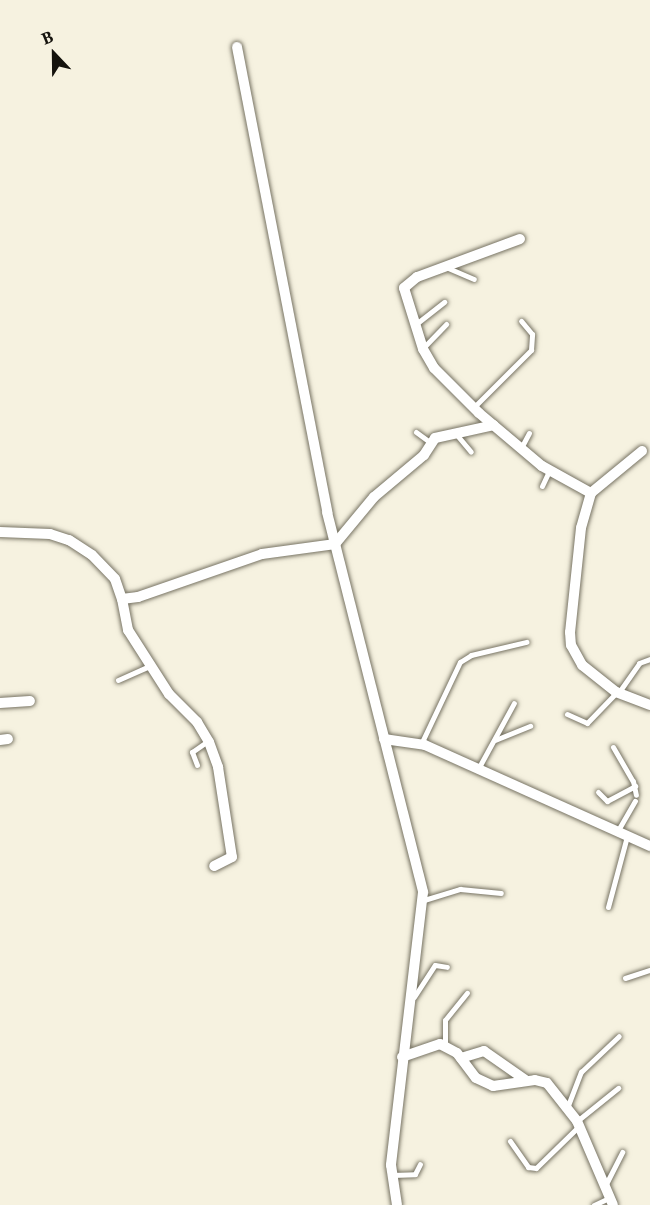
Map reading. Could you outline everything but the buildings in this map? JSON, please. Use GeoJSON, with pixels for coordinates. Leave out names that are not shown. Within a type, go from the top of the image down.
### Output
{"type":"FeatureCollection","features":[{"type":"Feature","properties":{"kind":"street"},"geometry":{"type":"LineString","coordinates":[[237,47],[335,543],[424,900],[402,1057],[392,1175],[397,1205]]}},
{"type":"Feature","properties":{"kind":"street"},"geometry":{"type":"LineString","coordinates":[[520,239],[405,284],[415,325],[423,349],[435,368],[474,407],[549,471],[591,493]]}},
{"type":"Feature","properties":{"kind":"street"},"geometry":{"type":"LineString","coordinates":[[122,599],[262,554],[335,543],[374,497],[424,455],[431,443],[441,435],[494,425]]}},
{"type":"Feature","properties":{"kind":"street"},"geometry":{"type":"LineString","coordinates":[[642,451],[591,493],[576,569],[571,645],[582,664],[617,693],[650,705]]}},
{"type":"Feature","properties":{"kind":"street"},"geometry":{"type":"LineString","coordinates":[[0,532],[50,534],[69,540],[92,555],[115,579],[122,599],[128,630],[152,664],[169,694],[197,722],[209,740],[218,767],[232,857],[214,866]]}},
{"type":"Feature","properties":{"kind":"street"},"geometry":{"type":"LineString","coordinates":[[0,703],[30,701]]}},
{"type":"Feature","properties":{"kind":"street"},"geometry":{"type":"LineString","coordinates":[[384,739],[421,744],[650,846]]}},
{"type":"Feature","properties":{"kind":"street"},"geometry":{"type":"LineString","coordinates":[[402,1057],[432,1045],[445,1045],[461,1058],[472,1074],[494,1086],[527,1081],[547,1083],[579,1123],[612,1201]]}},
{"type":"Feature","properties":{"kind":"street"},"geometry":{"type":"LineString","coordinates":[[461,1058],[484,1051],[527,1081]]}},
{"type":"Feature","properties":{"kind":"lane"},"geometry":{"type":"LineString","coordinates":[[447,267],[474,279]]}},
{"type":"Feature","properties":{"kind":"lane"},"geometry":{"type":"LineString","coordinates":[[415,325],[444,303]]}},
{"type":"Feature","properties":{"kind":"lane"},"geometry":{"type":"LineString","coordinates":[[474,407],[531,350],[532,334],[521,321]]}},
{"type":"Feature","properties":{"kind":"lane"},"geometry":{"type":"LineString","coordinates":[[423,349],[446,324]]}},
{"type":"Feature","properties":{"kind":"lane"},"geometry":{"type":"LineString","coordinates":[[416,432],[431,443]]}},
{"type":"Feature","properties":{"kind":"lane"},"geometry":{"type":"LineString","coordinates":[[455,433],[471,452]]}},
{"type":"Feature","properties":{"kind":"lane"},"geometry":{"type":"LineString","coordinates":[[521,448],[529,433]]}},
{"type":"Feature","properties":{"kind":"lane"},"geometry":{"type":"LineString","coordinates":[[542,486],[549,471]]}},
{"type":"Feature","properties":{"kind":"lane"},"geometry":{"type":"LineString","coordinates":[[421,744],[460,662],[471,655],[526,642]]}},
{"type":"Feature","properties":{"kind":"lane"},"geometry":{"type":"LineString","coordinates":[[567,714],[587,723],[617,693],[639,663],[650,659]]}},
{"type":"Feature","properties":{"kind":"lane"},"geometry":{"type":"LineString","coordinates":[[118,680],[152,664]]}},
{"type":"Feature","properties":{"kind":"lane"},"geometry":{"type":"LineString","coordinates":[[478,769],[514,703]]}},
{"type":"Feature","properties":{"kind":"lane"},"geometry":{"type":"LineString","coordinates":[[494,740],[530,726]]}},
{"type":"Feature","properties":{"kind":"lane"},"geometry":{"type":"LineString","coordinates":[[197,765],[192,752],[209,740]]}},
{"type":"Feature","properties":{"kind":"lane"},"geometry":{"type":"LineString","coordinates":[[608,908],[622,834],[635,798],[635,786],[613,747]]}},
{"type":"Feature","properties":{"kind":"lane"},"geometry":{"type":"LineString","coordinates":[[598,792],[607,801],[635,786]]}},
{"type":"Feature","properties":{"kind":"lane"},"geometry":{"type":"LineString","coordinates":[[424,900],[467,888],[501,893]]}},
{"type":"Feature","properties":{"kind":"lane"},"geometry":{"type":"LineString","coordinates":[[408,1006],[435,965],[447,967]]}},
{"type":"Feature","properties":{"kind":"lane"},"geometry":{"type":"LineString","coordinates":[[625,978],[650,970]]}},
{"type":"Feature","properties":{"kind":"lane"},"geometry":{"type":"LineString","coordinates":[[445,1045],[445,1020],[467,993]]}},
{"type":"Feature","properties":{"kind":"lane"},"geometry":{"type":"LineString","coordinates":[[567,1108],[581,1072],[619,1036]]}},
{"type":"Feature","properties":{"kind":"lane"},"geometry":{"type":"LineString","coordinates":[[510,1141],[528,1167],[536,1168],[579,1123],[618,1088]]}},
{"type":"Feature","properties":{"kind":"lane"},"geometry":{"type":"LineString","coordinates":[[605,1186],[622,1152]]}},
{"type":"Feature","properties":{"kind":"lane"},"geometry":{"type":"LineString","coordinates":[[392,1175],[415,1174],[420,1164]]}},
{"type":"Feature","properties":{"kind":"lane"},"geometry":{"type":"LineString","coordinates":[[594,1205],[612,1201]]}}]}
